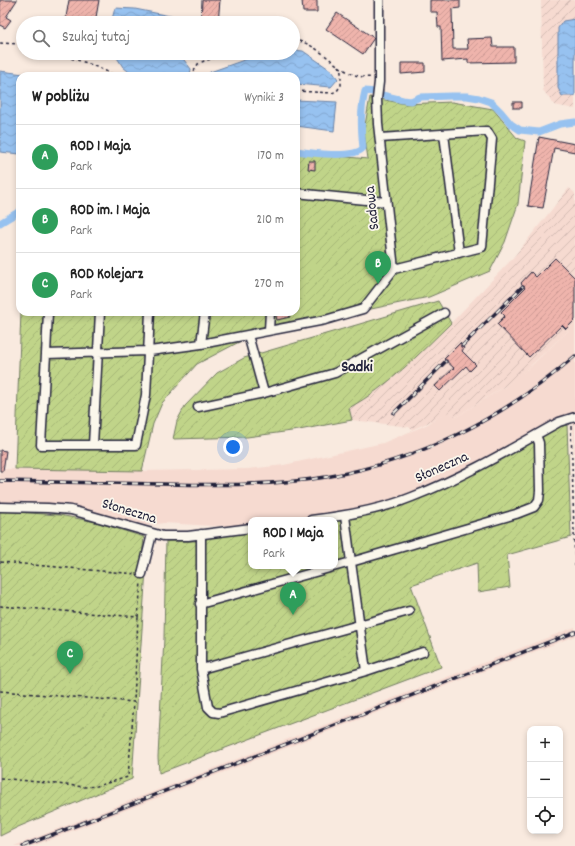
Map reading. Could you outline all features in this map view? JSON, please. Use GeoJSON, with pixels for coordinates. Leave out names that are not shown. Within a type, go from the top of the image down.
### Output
{"type":"FeatureCollection","features":[{"type":"Feature","properties":{"kind":"street","name":"Sadowa"},"geometry":{"type":"LineString","coordinates":[[379,0],[379,79],[377,99],[386,202],[394,270]]}},
{"type":"Feature","properties":{"kind":"street"},"geometry":{"type":"LineString","coordinates":[[46,354],[148,351],[201,344],[324,320],[363,309],[394,270],[482,247],[492,139],[487,131],[380,138]]}},
{"type":"Feature","properties":{"kind":"street"},"geometry":{"type":"LineString","coordinates":[[444,134],[458,253]]}},
{"type":"Feature","properties":{"kind":"street"},"geometry":{"type":"LineString","coordinates":[[300,193],[386,202]]}},
{"type":"Feature","properties":{"kind":"street"},"geometry":{"type":"LineString","coordinates":[[198,407],[264,393],[335,373],[444,313]]}},
{"type":"Feature","properties":{"kind":"street"},"geometry":{"type":"LineString","coordinates":[[48,316],[41,445],[136,446],[146,395],[150,316]]}},
{"type":"Feature","properties":{"kind":"street"},"geometry":{"type":"LineString","coordinates":[[93,445],[100,316]]}},
{"type":"Feature","properties":{"kind":"street"},"geometry":{"type":"LineString","coordinates":[[201,344],[204,316]]}},
{"type":"Feature","properties":{"kind":"street"},"geometry":{"type":"LineString","coordinates":[[269,330],[270,316]]}},
{"type":"Feature","properties":{"kind":"street"},"geometry":{"type":"LineString","coordinates":[[248,334],[264,393]]}},
{"type":"Feature","properties":{"kind":"street","name":"Słoneczna"},"geometry":{"type":"LineString","coordinates":[[336,517],[378,508],[412,497],[472,471],[559,422],[573,418]]}},
{"type":"Feature","properties":{"kind":"street"},"geometry":{"type":"LineString","coordinates":[[338,566],[516,514],[534,507],[539,500],[540,491],[539,443],[536,435]]}},
{"type":"Feature","properties":{"kind":"street","name":"Słoneczna"},"geometry":{"type":"LineString","coordinates":[[0,507],[71,510],[163,536],[176,537],[248,528]]}},
{"type":"Feature","properties":{"kind":"street"},"geometry":{"type":"LineString","coordinates":[[345,516],[366,671]]}},
{"type":"Feature","properties":{"kind":"street"},"geometry":{"type":"LineString","coordinates":[[142,574],[152,534]]}},
{"type":"Feature","properties":{"kind":"street"},"geometry":{"type":"LineString","coordinates":[[201,534],[201,669],[208,707],[213,712],[219,712],[366,671],[423,652]]}},
{"type":"Feature","properties":{"kind":"street"},"geometry":{"type":"LineString","coordinates":[[200,604],[326,569]]}},
{"type":"Feature","properties":{"kind":"street"},"geometry":{"type":"LineString","coordinates":[[201,669],[409,611]]}},
{"type":"Feature","properties":{"kind":"path"},"geometry":{"type":"LineString","coordinates":[[300,41],[310,45],[349,72],[363,78],[379,79]]}},
{"type":"Feature","properties":{"kind":"path"},"geometry":{"type":"LineString","coordinates":[[0,43],[16,44]]}},
{"type":"Feature","properties":{"kind":"path"},"geometry":{"type":"LineString","coordinates":[[77,60],[108,72]]}},
{"type":"Feature","properties":{"kind":"path"},"geometry":{"type":"LineString","coordinates":[[193,72],[198,64],[208,60]]}},
{"type":"Feature","properties":{"kind":"path"},"geometry":{"type":"LineString","coordinates":[[300,91],[332,93],[337,91],[341,85],[341,72],[339,66]]}},
{"type":"Feature","properties":{"kind":"path"},"geometry":{"type":"LineString","coordinates":[[573,418],[575,566]]}},
{"type":"Feature","properties":{"kind":"path"},"geometry":{"type":"LineString","coordinates":[[0,562],[142,574],[128,777],[97,786],[85,787],[0,778]]}},
{"type":"Feature","properties":{"kind":"path"},"geometry":{"type":"LineString","coordinates":[[0,606],[138,617]]}},
{"type":"Feature","properties":{"kind":"path"},"geometry":{"type":"LineString","coordinates":[[0,691],[134,702]]}},
{"type":"Feature","properties":{"kind":"shaded area"},"geometry":{"type":"Polygon","coordinates":[[[541,0],[575,0],[575,109],[554,105],[543,90],[541,0]]]}},
{"type":"Feature","properties":{"kind":"shaded area"},"geometry":{"type":"Polygon","coordinates":[[[569,188],[575,193],[575,320],[566,329],[568,331],[516,379],[456,417],[450,411],[412,430],[409,427],[352,420],[349,408],[363,400],[398,374],[451,323],[512,259],[569,188]]]}},
{"type":"Feature","properties":{"kind":"shaded area"},"geometry":{"type":"Polygon","coordinates":[[[575,320],[575,483],[573,421],[567,416],[547,423],[474,467],[406,496],[320,516],[248,517],[248,525],[212,526],[164,523],[137,526],[111,518],[0,504],[0,469],[142,471],[248,469],[284,465],[383,443],[426,425],[450,410],[456,417],[504,387],[532,365],[568,331],[566,329],[575,320]]]}},
{"type":"Feature","properties":{"kind":"shaded area"},"geometry":{"type":"Polygon","coordinates":[[[575,627],[575,636],[33,846],[14,846],[575,627]]]}},
{"type":"Feature","properties":{"kind":"green space"},"geometry":{"type":"Polygon","coordinates":[[[370,97],[405,104],[452,102],[493,109],[517,138],[525,141],[518,204],[505,242],[490,271],[429,297],[371,309],[330,321],[240,333],[241,341],[197,364],[162,403],[153,424],[142,471],[15,469],[21,316],[300,316],[300,152],[368,159],[364,131],[370,97]]]}},
{"type":"Feature","properties":{"kind":"green space"},"geometry":{"type":"Polygon","coordinates":[[[438,301],[451,323],[390,380],[349,408],[352,420],[299,430],[247,437],[173,439],[177,421],[185,406],[217,373],[244,358],[438,301]]]}},
{"type":"Feature","properties":{"kind":"green space"},"geometry":{"type":"Polygon","coordinates":[[[562,423],[567,425],[571,537],[507,555],[510,587],[478,592],[477,563],[411,585],[441,667],[159,773],[158,757],[164,638],[166,541],[203,541],[210,536],[248,531],[248,569],[338,569],[338,519],[378,511],[562,423]]]}},
{"type":"Feature","properties":{"kind":"green space"},"geometry":{"type":"Polygon","coordinates":[[[0,511],[59,515],[96,522],[144,537],[141,568],[146,569],[132,779],[0,836],[0,511]]]}},
{"type":"Feature","properties":{"kind":"water"},"geometry":{"type":"Polygon","coordinates":[[[115,8],[135,9],[170,16],[113,16],[115,8]]]}},
{"type":"Feature","properties":{"kind":"water"},"geometry":{"type":"Polygon","coordinates":[[[575,19],[575,96],[562,96],[558,88],[558,28],[563,21],[575,19]]]}},
{"type":"Feature","properties":{"kind":"water"},"geometry":{"type":"Polygon","coordinates":[[[300,51],[303,51],[332,71],[338,79],[331,87],[300,84],[300,72],[210,72],[244,60],[300,60],[300,51]]]}},
{"type":"Feature","properties":{"kind":"water"},"geometry":{"type":"Polygon","coordinates":[[[118,60],[184,60],[191,69],[191,72],[129,72],[123,67],[118,60]]]}},
{"type":"Feature","properties":{"kind":"water"},"geometry":{"type":"Polygon","coordinates":[[[0,71],[16,73],[16,154],[0,152],[0,71]]]}},
{"type":"Feature","properties":{"kind":"water"},"geometry":{"type":"Polygon","coordinates":[[[300,100],[337,102],[334,131],[300,127],[300,100]]]}},
{"type":"Feature","properties":{"kind":"building"},"geometry":{"type":"Polygon","coordinates":[[[0,0],[17,0],[6,17],[11,20],[5,28],[0,25],[0,0]]]}},
{"type":"Feature","properties":{"kind":"building"},"geometry":{"type":"Polygon","coordinates":[[[69,0],[99,0],[96,16],[66,16],[69,0]]]}},
{"type":"Feature","properties":{"kind":"building"},"geometry":{"type":"Polygon","coordinates":[[[202,0],[220,0],[219,16],[201,16],[202,0]]]}},
{"type":"Feature","properties":{"kind":"building"},"geometry":{"type":"Polygon","coordinates":[[[302,0],[317,0],[317,12],[303,12],[302,0]]]}},
{"type":"Feature","properties":{"kind":"building"},"geometry":{"type":"Polygon","coordinates":[[[430,0],[460,0],[460,8],[452,9],[453,49],[468,49],[467,39],[492,38],[493,47],[514,47],[514,62],[468,63],[468,59],[442,61],[441,27],[438,27],[437,12],[430,12],[430,0]]]}},
{"type":"Feature","properties":{"kind":"building"},"geometry":{"type":"Polygon","coordinates":[[[337,13],[374,38],[363,54],[326,29],[337,13]]]}},
{"type":"Feature","properties":{"kind":"building"},"geometry":{"type":"Polygon","coordinates":[[[401,63],[425,63],[425,72],[401,74],[401,63]]]}},
{"type":"Feature","properties":{"kind":"building"},"geometry":{"type":"Polygon","coordinates":[[[513,102],[522,102],[522,108],[513,108],[513,102]]]}},
{"type":"Feature","properties":{"kind":"building"},"geometry":{"type":"Polygon","coordinates":[[[539,137],[575,144],[575,152],[554,148],[543,208],[528,206],[539,137]]]}},
{"type":"Feature","properties":{"kind":"building"},"geometry":{"type":"Polygon","coordinates":[[[309,161],[315,161],[315,170],[308,169],[309,161]]]}},
{"type":"Feature","properties":{"kind":"building"},"geometry":{"type":"Polygon","coordinates":[[[555,258],[575,278],[575,320],[566,329],[562,325],[529,357],[497,324],[505,316],[501,312],[525,288],[521,283],[531,272],[536,277],[555,258]]]}},
{"type":"Feature","properties":{"kind":"building"},"geometry":{"type":"Polygon","coordinates":[[[276,316],[290,316],[290,317],[277,320],[276,316]]]}},
{"type":"Feature","properties":{"kind":"building"},"geometry":{"type":"Polygon","coordinates":[[[460,343],[464,348],[462,351],[476,365],[470,371],[466,366],[440,391],[435,386],[454,368],[444,359],[460,343]]]}},
{"type":"Feature","properties":{"kind":"building"},"geometry":{"type":"Polygon","coordinates":[[[0,450],[6,451],[3,471],[0,471],[0,450]]]}},
{"type":"Feature","properties":{"kind":"waterway"},"geometry":{"type":"LineString","coordinates":[[300,151],[321,154],[342,154],[351,153],[363,148],[361,120],[363,98],[365,91],[375,92]]}},
{"type":"Feature","properties":{"kind":"waterway"},"geometry":{"type":"LineString","coordinates":[[382,95],[411,101],[420,97],[467,96],[479,98],[491,102],[511,124],[520,130],[539,132],[560,124],[575,122]]}},
{"type":"Feature","properties":{"kind":"waterway"},"geometry":{"type":"LineString","coordinates":[[0,223],[16,213]]}},
{"type":"Feature","properties":{"kind":"railway"},"geometry":{"type":"LineString","coordinates":[[462,346],[523,286]]}},
{"type":"Feature","properties":{"kind":"railway"},"geometry":{"type":"LineString","coordinates":[[0,481],[224,485],[305,480],[360,470],[394,460],[459,434],[519,399],[575,356]]}},
{"type":"Feature","properties":{"kind":"railway"},"geometry":{"type":"LineString","coordinates":[[394,413],[446,361]]}},
{"type":"Feature","properties":{"kind":"railway"},"geometry":{"type":"LineString","coordinates":[[23,846],[575,632]]}},
{"type":"Feature","properties":{"kind":"place","name":"ROD im. 1 Maja"},"geometry":{"type":"Point","coordinates":[378,284]}},
{"type":"Feature","properties":{"kind":"place","name":"ROD 1 Maja"},"geometry":{"type":"Point","coordinates":[293,615]}},
{"type":"Feature","properties":{"kind":"place","name":"ROD Kolejarz"},"geometry":{"type":"Point","coordinates":[70,674]}},
{"type":"Feature","properties":{"kind":"district","name":"Sadki"},"geometry":{"type":"Point","coordinates":[357,367]}}]}
